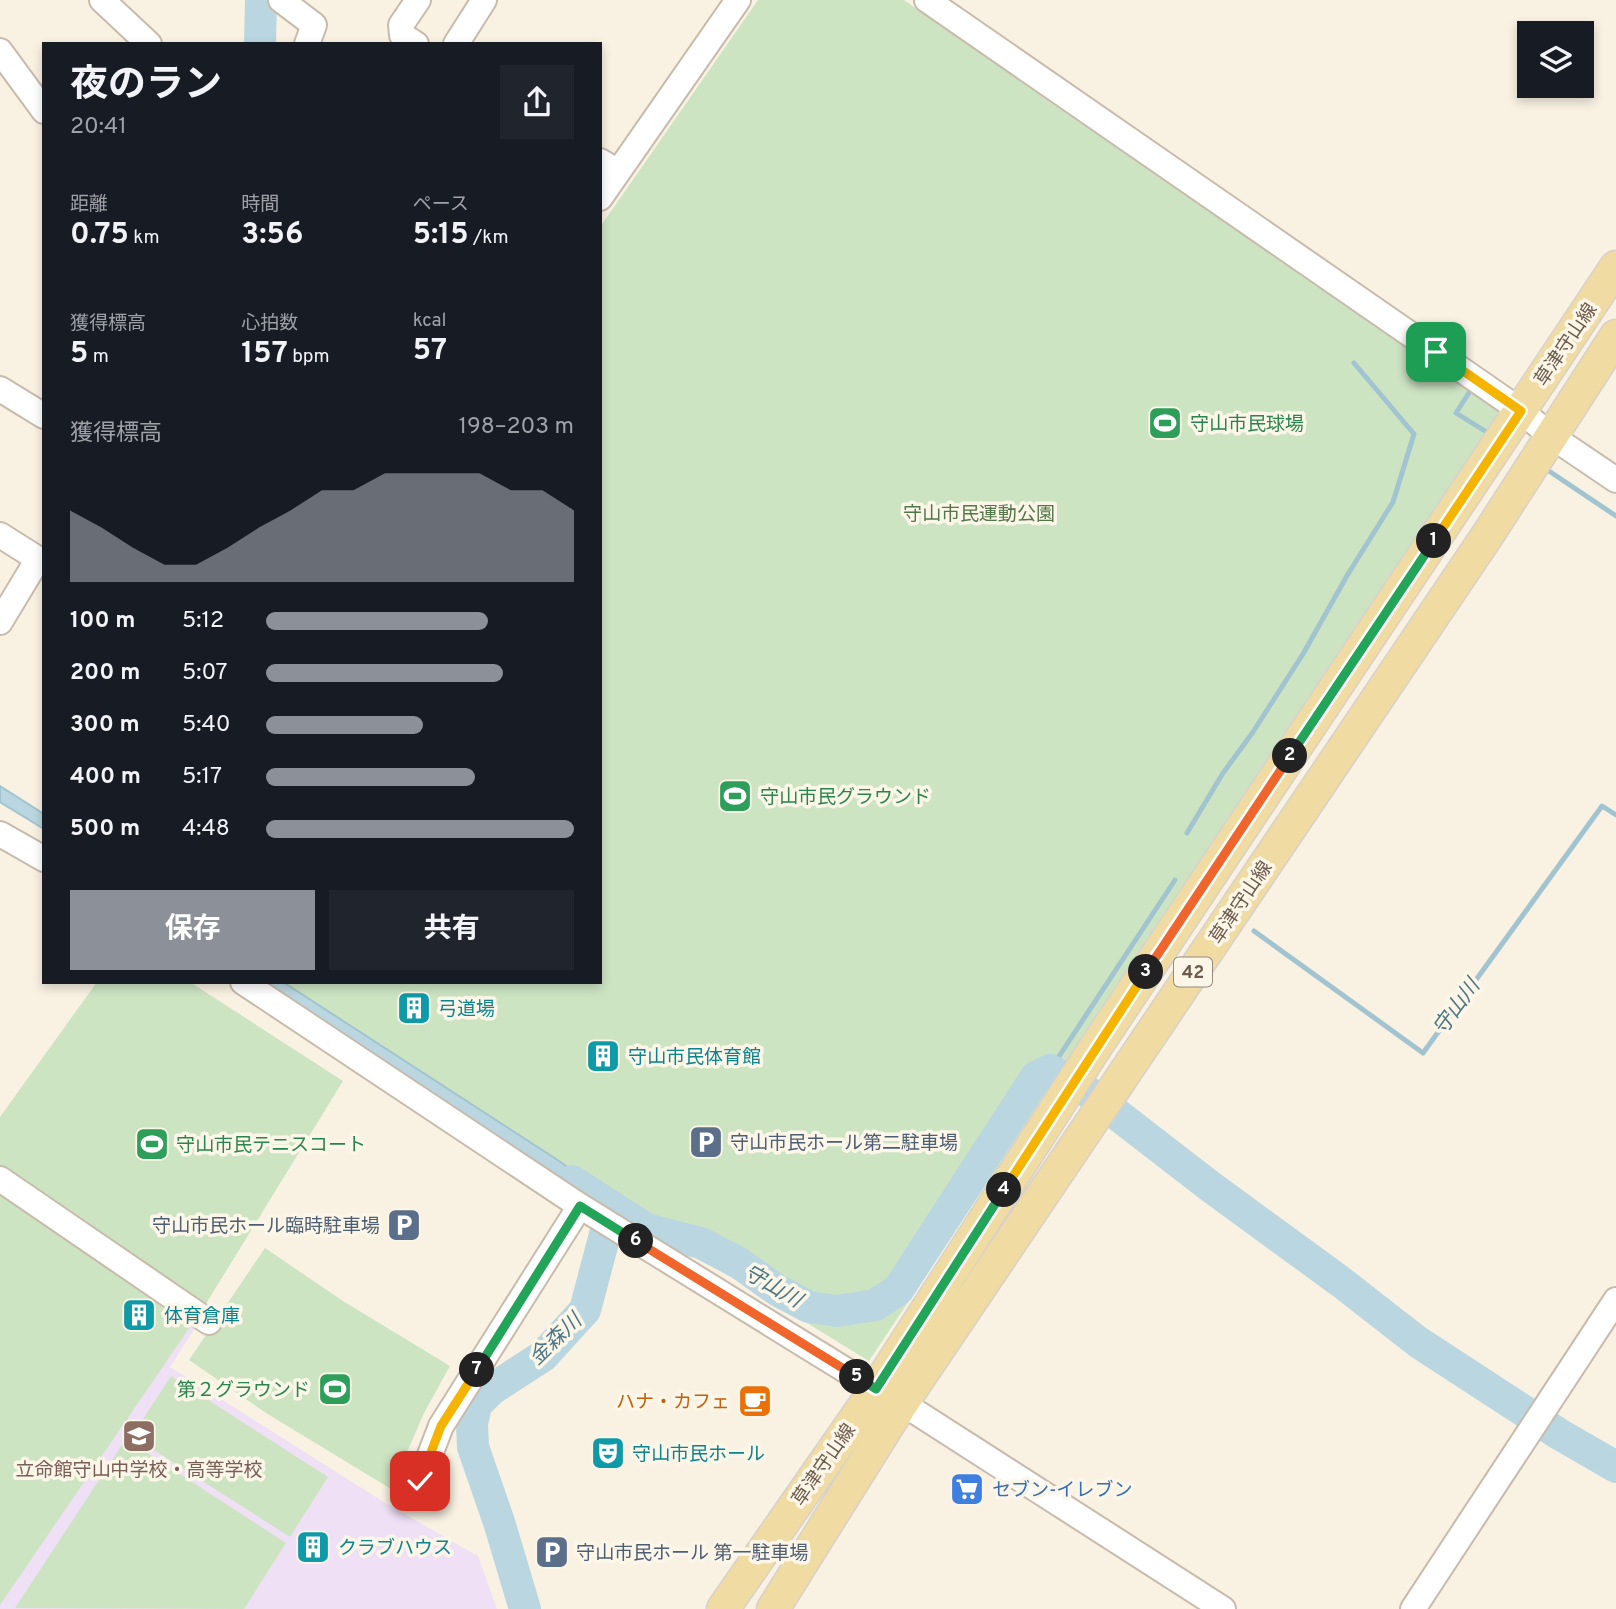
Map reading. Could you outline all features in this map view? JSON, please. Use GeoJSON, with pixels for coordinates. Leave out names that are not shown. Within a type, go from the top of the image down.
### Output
{"type":"FeatureCollection","features":[{"type":"Feature","properties":{"kind":"main road","name":"草津守山線"},"geometry":{"type":"LineString","coordinates":[[774,1609],[889,1396],[1093,1051],[1616,267]]}},
{"type":"Feature","properties":{"kind":"main road","name":"草津守山線"},"geometry":{"type":"LineString","coordinates":[[723,1609],[889,1396],[1488,536],[1616,336]]}},
{"type":"Feature","properties":{"kind":"street"},"geometry":{"type":"LineString","coordinates":[[103,0],[147,42]]}},
{"type":"Feature","properties":{"kind":"street"},"geometry":{"type":"LineString","coordinates":[[281,0],[314,26],[308,42]]}},
{"type":"Feature","properties":{"kind":"street"},"geometry":{"type":"LineString","coordinates":[[413,42],[402,35],[401,26],[418,0]]}},
{"type":"Feature","properties":{"kind":"street"},"geometry":{"type":"LineString","coordinates":[[457,42],[484,0]]}},
{"type":"Feature","properties":{"kind":"street"},"geometry":{"type":"LineString","coordinates":[[602,191],[609,166],[738,0]]}},
{"type":"Feature","properties":{"kind":"street"},"geometry":{"type":"LineString","coordinates":[[926,0],[1521,411],[1551,436],[1616,480]]}},
{"type":"Feature","properties":{"kind":"street"},"geometry":{"type":"LineString","coordinates":[[0,51],[42,108]]}},
{"type":"Feature","properties":{"kind":"street"},"geometry":{"type":"LineString","coordinates":[[0,389],[42,415]]}},
{"type":"Feature","properties":{"kind":"street"},"geometry":{"type":"LineString","coordinates":[[0,535],[38,559],[0,622]]}},
{"type":"Feature","properties":{"kind":"street"},"geometry":{"type":"LineString","coordinates":[[0,834],[42,858]]}},
{"type":"Feature","properties":{"kind":"street"},"geometry":{"type":"LineString","coordinates":[[246,984],[587,1210],[889,1396],[1223,1609]]}},
{"type":"Feature","properties":{"kind":"street"},"geometry":{"type":"LineString","coordinates":[[0,1180],[209,1322]]}},
{"type":"Feature","properties":{"kind":"street"},"geometry":{"type":"LineString","coordinates":[[420,1481],[441,1426],[587,1210]]}},
{"type":"Feature","properties":{"kind":"street"},"geometry":{"type":"LineString","coordinates":[[1413,1609],[1616,1300]]}},
{"type":"Feature","properties":{"kind":"shaded area","name":"立命館守山中学校・高等学校"},"geometry":{"type":"Polygon","coordinates":[[[0,1187],[197,1325],[170,1367],[387,1504],[478,1556],[497,1609],[0,1609],[0,1187]]]}},
{"type":"Feature","properties":{"kind":"green space","name":"守山市民運動公園"},"geometry":{"type":"Polygon","coordinates":[[[758,0],[904,0],[1500,412],[869,1361],[253,984],[602,984],[602,224],[758,0]]]}},
{"type":"Feature","properties":{"kind":"green space","name":"守山市民テニスコート"},"geometry":{"type":"Polygon","coordinates":[[[96,984],[193,984],[343,1081],[204,1307],[0,1170],[0,1117],[96,984]]]}},
{"type":"Feature","properties":{"kind":"green space"},"geometry":{"type":"Polygon","coordinates":[[[0,1190],[190,1327],[0,1605],[0,1190]]]}},
{"type":"Feature","properties":{"kind":"green space","name":"第２グラウンド"},"geometry":{"type":"Polygon","coordinates":[[[265,1248],[343,1301],[450,1366],[424,1413],[391,1489],[266,1413],[189,1360],[265,1248]]]}},
{"type":"Feature","properties":{"kind":"green space"},"geometry":{"type":"Polygon","coordinates":[[[171,1376],[328,1477],[290,1537],[132,1436],[171,1376]]]}},
{"type":"Feature","properties":{"kind":"green space"},"geometry":{"type":"Polygon","coordinates":[[[126,1439],[286,1543],[244,1609],[15,1608],[126,1439]]]}},
{"type":"Feature","properties":{"kind":"water"},"geometry":{"type":"Polygon","coordinates":[[[0,786],[42,813],[42,828],[0,802],[0,786]]]}},
{"type":"Feature","properties":{"kind":"water"},"geometry":{"type":"Polygon","coordinates":[[[258,984],[286,984],[553,1157],[610,1196],[605,1212],[258,984]]]}},
{"type":"Feature","properties":{"kind":"waterway"},"geometry":{"type":"LineString","coordinates":[[260,42],[261,0]]}},
{"type":"Feature","properties":{"kind":"waterway"},"geometry":{"type":"LineString","coordinates":[[1187,833],[1223,773],[1303,654],[1393,502],[1414,434],[1354,363]]}},
{"type":"Feature","properties":{"kind":"waterway"},"geometry":{"type":"LineString","coordinates":[[1474,385],[1456,413],[1493,436]]}},
{"type":"Feature","properties":{"kind":"waterway"},"geometry":{"type":"LineString","coordinates":[[1543,467],[1616,516]]}},
{"type":"Feature","properties":{"kind":"waterway","name":"守山川"},"geometry":{"type":"LineString","coordinates":[[1254,931],[1423,1053],[1602,806],[1616,815]]}},
{"type":"Feature","properties":{"kind":"waterway","name":"守山川"},"geometry":{"type":"LineString","coordinates":[[1050,1070],[1175,880]]}},
{"type":"Feature","properties":{"kind":"waterway"},"geometry":{"type":"LineString","coordinates":[[572,1181],[646,1229],[701,1243],[739,1263],[777,1290],[809,1307],[837,1311],[875,1305],[898,1290],[1036,1077],[1050,1070],[1088,1092],[1418,1342],[1559,1434],[1616,1467]]}},
{"type":"Feature","properties":{"kind":"waterway","name":"金森川"},"geometry":{"type":"LineString","coordinates":[[525,1609],[473,1447],[472,1424],[476,1405],[492,1389],[543,1356],[585,1310],[612,1208]]}},
{"type":"Feature","properties":{"kind":"place","name":"守山市民球場"},"geometry":{"type":"Point","coordinates":[1165,423]}},
{"type":"Feature","properties":{"kind":"place","name":"守山市民グラウンド"},"geometry":{"type":"Point","coordinates":[735,796]}},
{"type":"Feature","properties":{"kind":"place","name":"弓道場"},"geometry":{"type":"Point","coordinates":[414,1008]}},
{"type":"Feature","properties":{"kind":"place","name":"守山市民体育館"},"geometry":{"type":"Point","coordinates":[603,1056]}},
{"type":"Feature","properties":{"kind":"place","name":"守山市民ホール第二駐車場"},"geometry":{"type":"Point","coordinates":[706,1142]}},
{"type":"Feature","properties":{"kind":"place","name":"守山市民テニスコート"},"geometry":{"type":"Point","coordinates":[152,1144]}},
{"type":"Feature","properties":{"kind":"place","name":"守山市民ホール臨時駐車場"},"geometry":{"type":"Point","coordinates":[404,1225]}},
{"type":"Feature","properties":{"kind":"place","name":"体育倉庫"},"geometry":{"type":"Point","coordinates":[139,1315]}},
{"type":"Feature","properties":{"kind":"place","name":"第２グラウンド"},"geometry":{"type":"Point","coordinates":[335,1389]}},
{"type":"Feature","properties":{"kind":"place","name":"ハナ・カフェ"},"geometry":{"type":"Point","coordinates":[755,1401]}},
{"type":"Feature","properties":{"kind":"place","name":"立命館守山中学校・高等学校"},"geometry":{"type":"Point","coordinates":[139,1436]}},
{"type":"Feature","properties":{"kind":"place","name":"守山市民ホール"},"geometry":{"type":"Point","coordinates":[608,1453]}},
{"type":"Feature","properties":{"kind":"place","name":"セブン-イレブン"},"geometry":{"type":"Point","coordinates":[967,1489]}},
{"type":"Feature","properties":{"kind":"place","name":"クラブハウス"},"geometry":{"type":"Point","coordinates":[313,1547]}},
{"type":"Feature","properties":{"kind":"place","name":"守山市民ホール 第一駐車場"},"geometry":{"type":"Point","coordinates":[552,1552]}},
{"type":"Feature","properties":{"kind":"route"},"geometry":{"type":"LineString","coordinates":[[420,1481],[441,1426],[580,1206],[876,1389],[1093,1051],[1521,411],[1436,352]]}}]}
